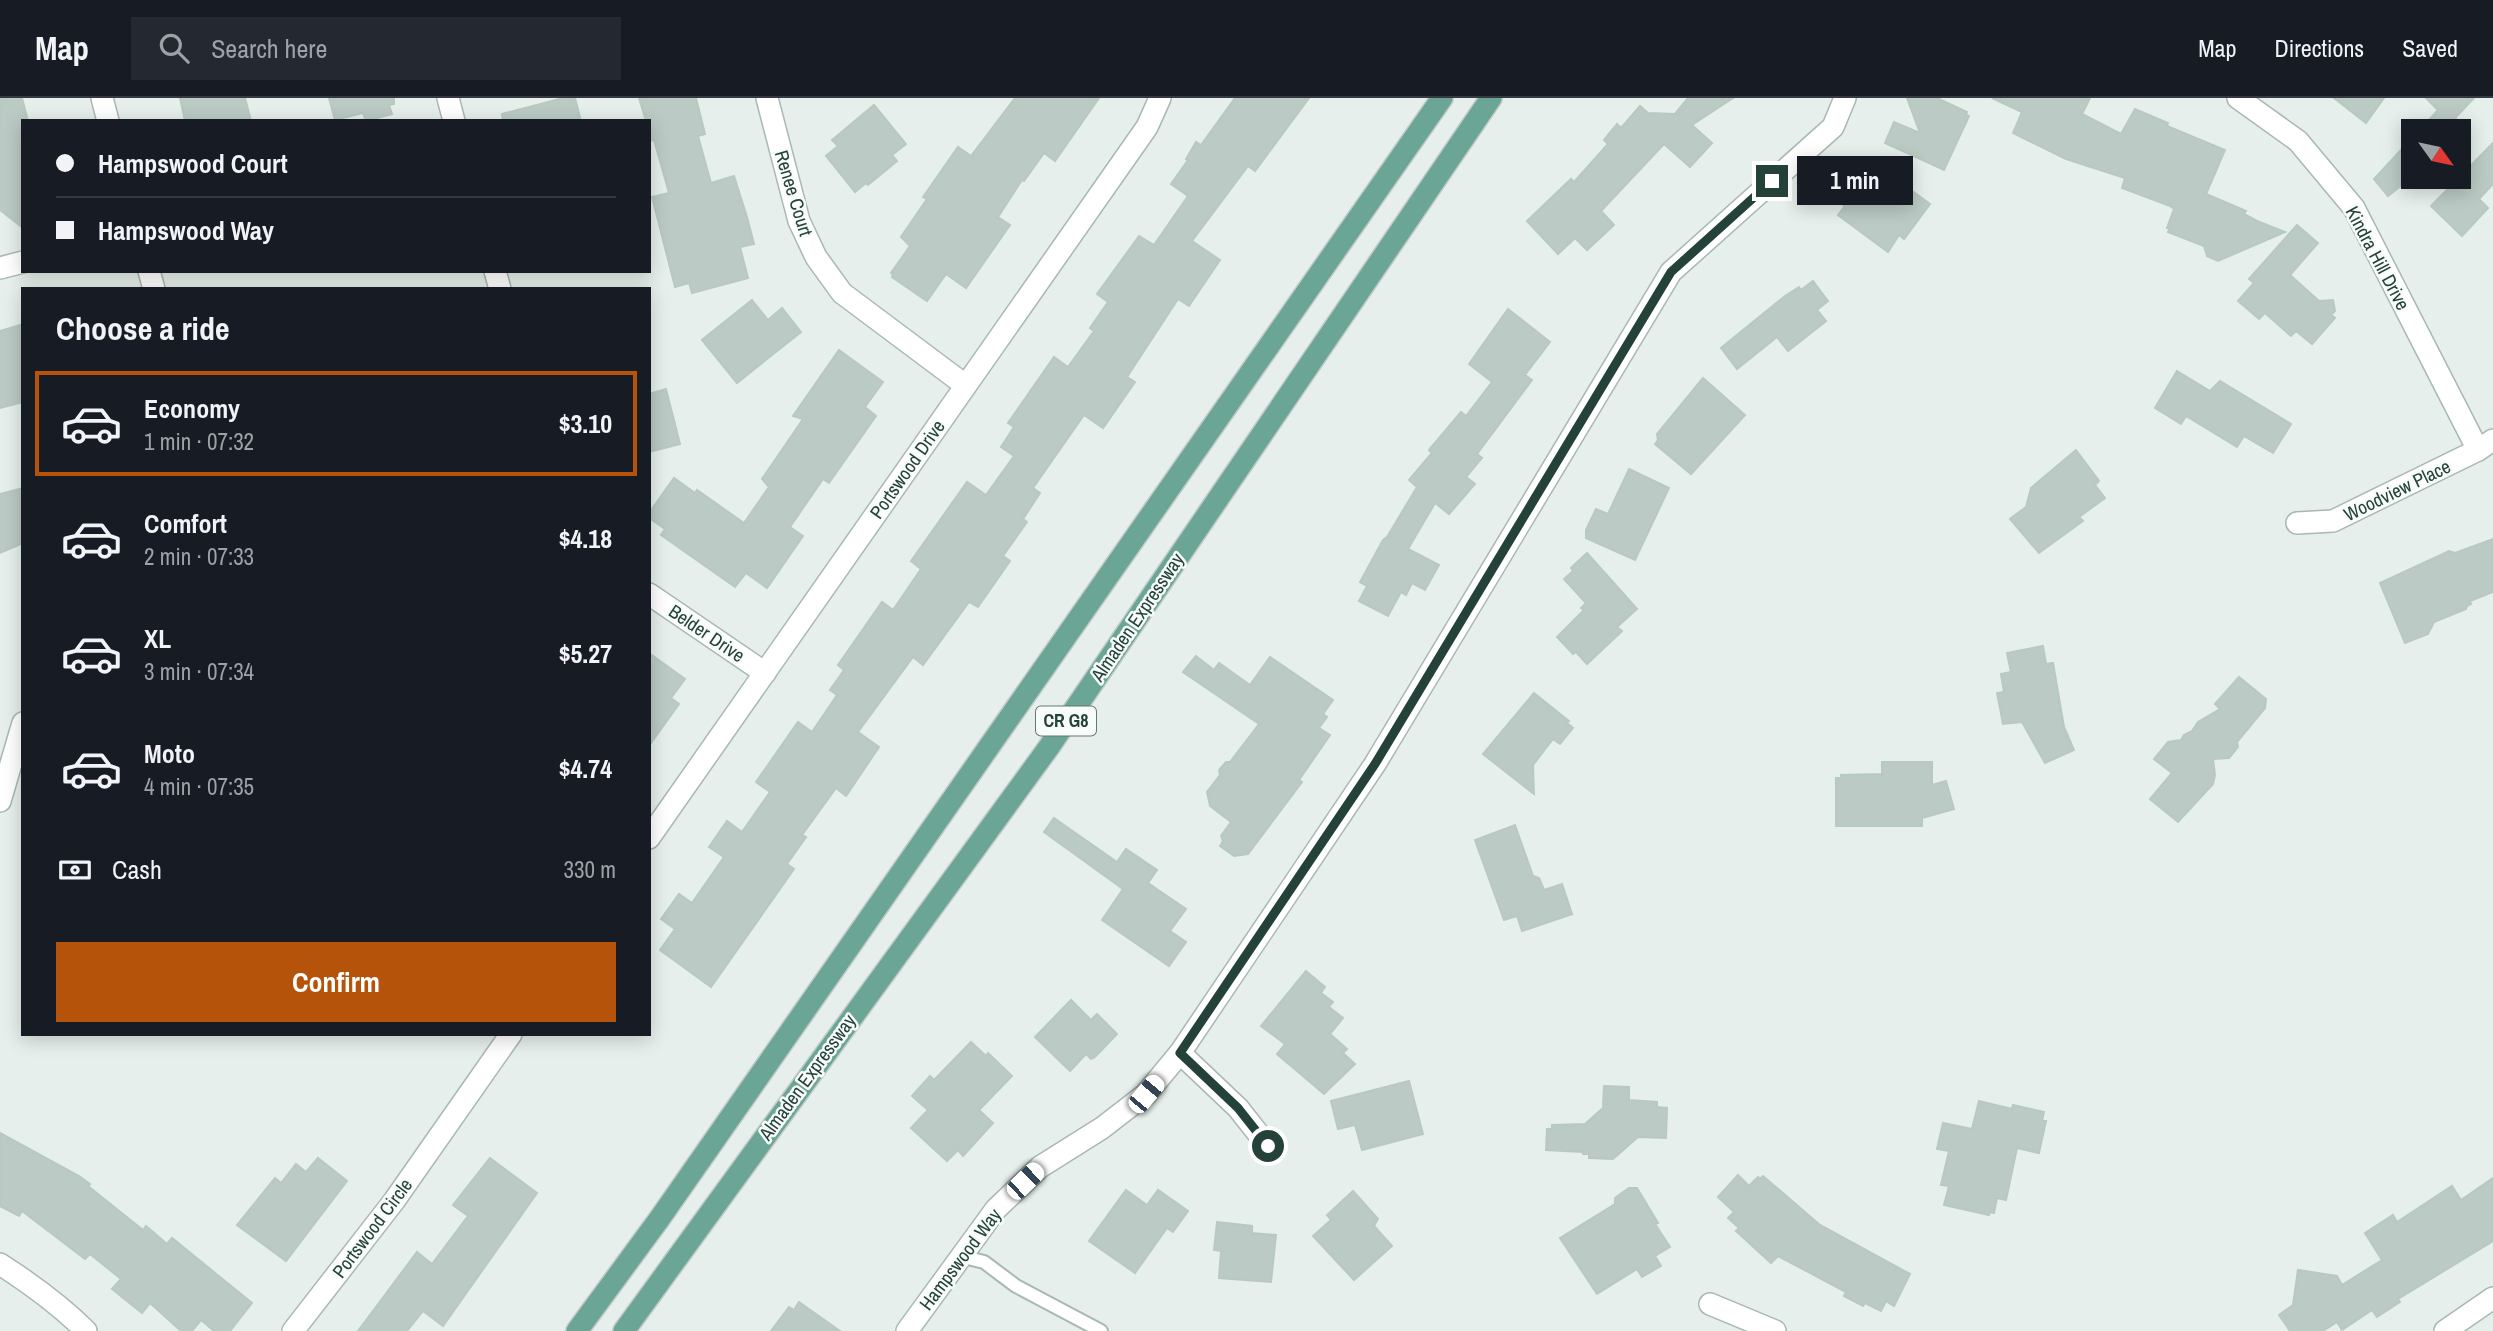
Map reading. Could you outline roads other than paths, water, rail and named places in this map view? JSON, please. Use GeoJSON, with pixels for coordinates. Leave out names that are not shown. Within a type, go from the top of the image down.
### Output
{"type":"FeatureCollection","features":[{"type":"Feature","properties":{"kind":"main road","name":"Almaden Expressway"},"geometry":{"type":"LineString","coordinates":[[577,1331],[660,1218],[1442,98]]}},
{"type":"Feature","properties":{"kind":"main road","name":"Almaden Expressway"},"geometry":{"type":"LineString","coordinates":[[624,1331],[1049,747],[1491,98]]}},
{"type":"Feature","properties":{"kind":"street"},"geometry":{"type":"LineString","coordinates":[[102,98],[107,119]]}},
{"type":"Feature","properties":{"kind":"street"},"geometry":{"type":"LineString","coordinates":[[448,98],[453,119]]}},
{"type":"Feature","properties":{"kind":"street","name":"Renee Court"},"geometry":{"type":"LineString","coordinates":[[767,98],[799,221],[816,257],[842,293],[965,385]]}},
{"type":"Feature","properties":{"kind":"street","name":"Portswood Drive"},"geometry":{"type":"LineString","coordinates":[[651,835],[1147,127],[1160,98]]}},
{"type":"Feature","properties":{"kind":"street","name":"Hampswood Way"},"geometry":{"type":"LineString","coordinates":[[907,1331],[996,1209],[1040,1167],[1102,1128],[1146,1094],[1180,1053],[1375,764],[1671,272],[1833,127],[1845,98]]}},
{"type":"Feature","properties":{"kind":"street","name":"Kindra Hill Drive"},"geometry":{"type":"LineString","coordinates":[[2238,98],[2298,141],[2354,208],[2485,445]]}},
{"type":"Feature","properties":{"kind":"street"},"geometry":{"type":"LineString","coordinates":[[0,268],[21,263]]}},
{"type":"Feature","properties":{"kind":"street","name":"Woodview Place"},"geometry":{"type":"LineString","coordinates":[[2297,523],[2333,521],[2485,445]]}},
{"type":"Feature","properties":{"kind":"street","name":"Belder Drive"},"geometry":{"type":"LineString","coordinates":[[651,595],[765,673]]}},
{"type":"Feature","properties":{"kind":"street"},"geometry":{"type":"LineString","coordinates":[[0,801],[21,730]]}},
{"type":"Feature","properties":{"kind":"street","name":"Portswood Circle"},"geometry":{"type":"LineString","coordinates":[[293,1331],[394,1201],[510,1036]]}},
{"type":"Feature","properties":{"kind":"street"},"geometry":{"type":"LineString","coordinates":[[1180,1053],[1238,1108],[1268,1146]]}},
{"type":"Feature","properties":{"kind":"street"},"geometry":{"type":"LineString","coordinates":[[0,1264],[58,1305],[86,1331]]}},
{"type":"Feature","properties":{"kind":"street"},"geometry":{"type":"LineString","coordinates":[[2445,1331],[2493,1298]]}},
{"type":"Feature","properties":{"kind":"street"},"geometry":{"type":"LineString","coordinates":[[1710,1304],[1775,1331]]}},
{"type":"Feature","properties":{"kind":"lane"},"geometry":{"type":"LineString","coordinates":[[960,1256],[984,1262],[1016,1286],[1101,1331]]}}]}
